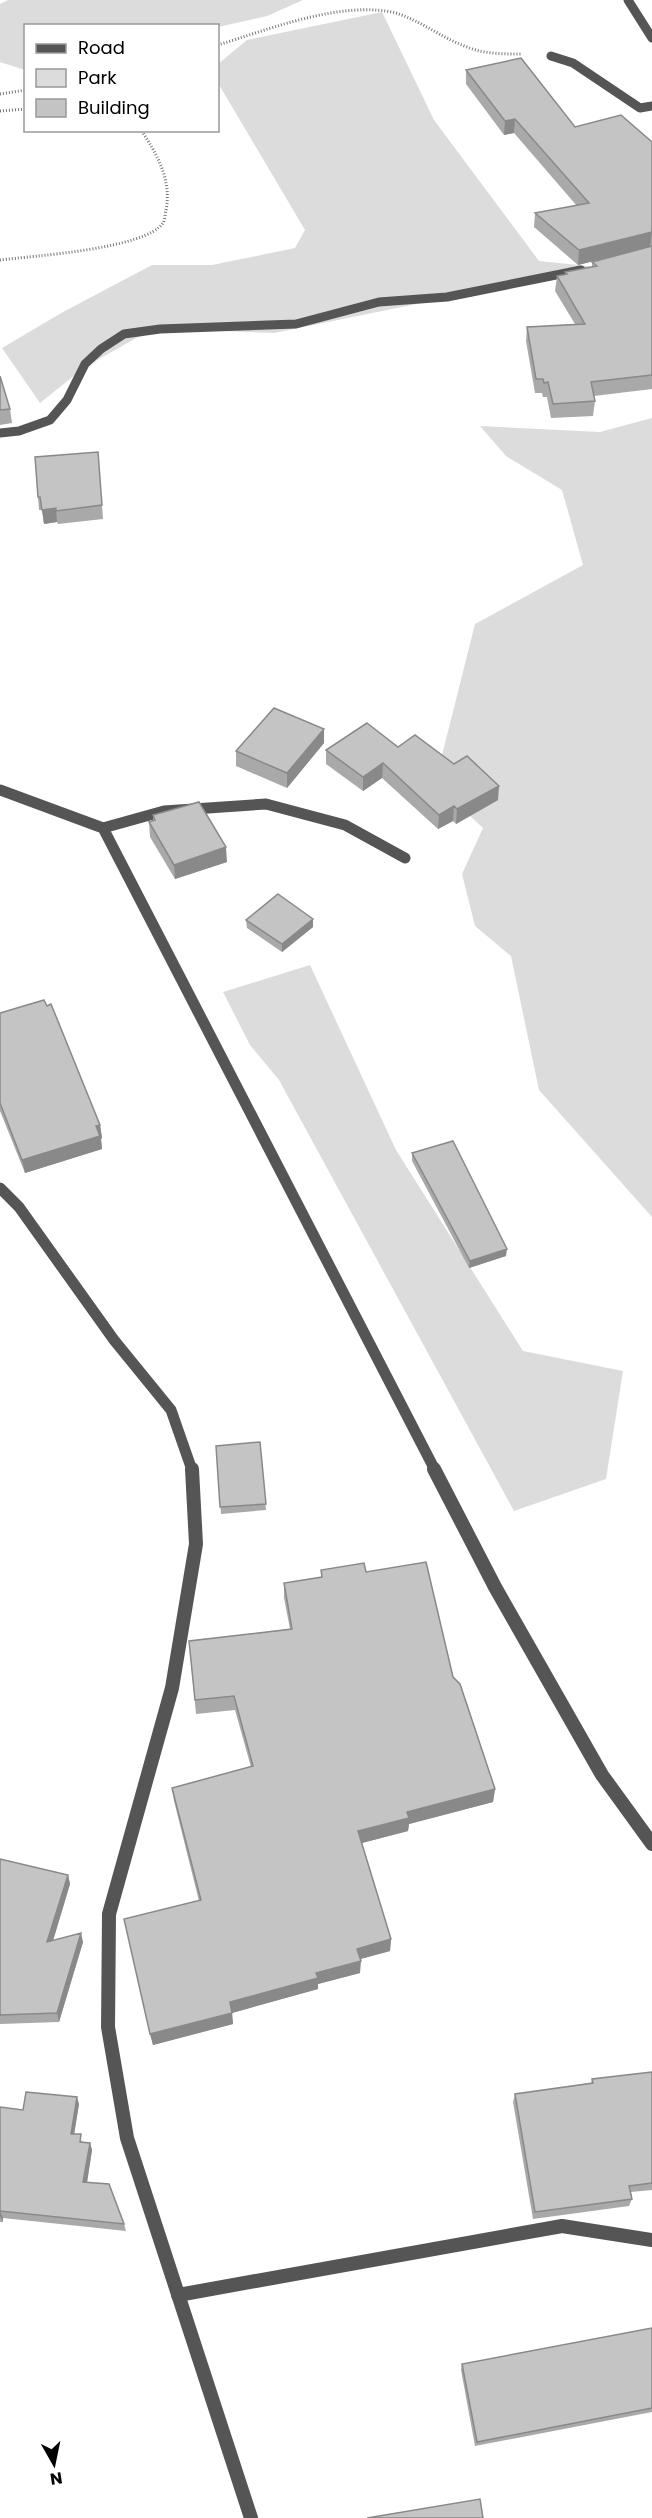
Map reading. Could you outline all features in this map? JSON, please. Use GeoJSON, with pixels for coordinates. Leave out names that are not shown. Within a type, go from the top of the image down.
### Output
{"type":"FeatureCollection","features":[{"type":"Feature","properties":{"kind":"street"},"geometry":{"type":"LineString","coordinates":[[628,0],[652,38]]}},
{"type":"Feature","properties":{"kind":"street"},"geometry":{"type":"LineString","coordinates":[[551,56],[573,63],[640,108],[652,106]]}},
{"type":"Feature","properties":{"kind":"street"},"geometry":{"type":"LineString","coordinates":[[0,433],[19,430],[50,420],[67,400],[85,364],[101,349],[124,334],[160,329],[296,324],[379,302],[447,297],[587,269]]}},
{"type":"Feature","properties":{"kind":"street"},"geometry":{"type":"LineString","coordinates":[[0,790],[103,828],[164,811],[266,804],[345,825],[405,858]]}},
{"type":"Feature","properties":{"kind":"street"},"geometry":{"type":"LineString","coordinates":[[103,828],[495,1587],[602,1774],[652,1844]]}},
{"type":"Feature","properties":{"kind":"street"},"geometry":{"type":"LineString","coordinates":[[0,1188],[20,1207],[114,1340],[171,1410],[192,1465],[196,1544],[172,1688],[110,1914],[108,2026],[127,2138],[251,2518]]}},
{"type":"Feature","properties":{"kind":"street"},"geometry":{"type":"LineString","coordinates":[[178,2295],[562,2226],[652,2240]]}},
{"type":"Feature","properties":{"kind":"path"},"geometry":{"type":"LineString","coordinates":[[219,45],[325,14],[368,9],[387,11],[413,19],[467,47],[492,53],[551,56]]}},
{"type":"Feature","properties":{"kind":"path"},"geometry":{"type":"LineString","coordinates":[[0,94],[24,90]]}},
{"type":"Feature","properties":{"kind":"path"},"geometry":{"type":"LineString","coordinates":[[0,111],[24,109]]}},
{"type":"Feature","properties":{"kind":"path"},"geometry":{"type":"LineString","coordinates":[[0,260],[122,244],[149,235],[164,223],[169,194],[158,156],[142,132]]}},
{"type":"Feature","properties":{"kind":"green space"},"geometry":{"type":"Polygon","coordinates":[[[8,0],[303,0],[267,16],[219,27],[219,24],[24,24],[24,70],[0,62],[0,4],[8,0]]]}},
{"type":"Feature","properties":{"kind":"green space"},"geometry":{"type":"Polygon","coordinates":[[[382,12],[434,120],[539,261],[598,267],[274,333],[172,329],[138,337],[85,367],[40,403],[2,348],[63,312],[152,265],[212,265],[295,248],[305,230],[219,85],[219,63],[247,40],[382,12]]]}},
{"type":"Feature","properties":{"kind":"green space"},"geometry":{"type":"Polygon","coordinates":[[[652,418],[652,1217],[539,1090],[511,956],[475,926],[462,874],[483,828],[435,783],[475,624],[583,565],[562,490],[506,456],[480,426],[600,432],[652,418]]]}},
{"type":"Feature","properties":{"kind":"green space"},"geometry":{"type":"Polygon","coordinates":[[[310,965],[396,1150],[523,1351],[623,1371],[606,1479],[514,1511],[279,1080],[250,1045],[223,992],[310,965]]]}},
{"type":"Feature","properties":{"kind":"building"},"geometry":{"type":"Polygon","coordinates":[[[521,58],[575,127],[621,115],[652,142],[652,232],[579,250],[535,213],[589,203],[515,119],[505,121],[466,70],[521,58]]]}},
{"type":"Feature","properties":{"kind":"building"},"geometry":{"type":"Polygon","coordinates":[[[652,246],[652,375],[591,382],[595,401],[553,404],[548,382],[544,383],[543,379],[536,379],[527,327],[585,324],[557,276],[567,274],[565,272],[597,266],[592,262],[652,246]]]}},
{"type":"Feature","properties":{"kind":"building"},"geometry":{"type":"Polygon","coordinates":[[[0,376],[10,409],[0,410],[0,376]]]}},
{"type":"Feature","properties":{"kind":"building"},"geometry":{"type":"Polygon","coordinates":[[[98,452],[102,505],[56,511],[56,508],[42,510],[40,497],[38,497],[35,457],[98,452]]]}},
{"type":"Feature","properties":{"kind":"building"},"geometry":{"type":"Polygon","coordinates":[[[274,708],[324,729],[287,773],[236,751],[274,708]]]}},
{"type":"Feature","properties":{"kind":"building"},"geometry":{"type":"Polygon","coordinates":[[[367,723],[398,747],[415,735],[454,764],[467,756],[499,786],[457,809],[454,806],[439,815],[383,763],[363,777],[326,750],[367,723]]]}},
{"type":"Feature","properties":{"kind":"building"},"geometry":{"type":"Polygon","coordinates":[[[199,802],[226,847],[174,865],[149,822],[155,820],[153,815],[199,802]]]}},
{"type":"Feature","properties":{"kind":"building"},"geometry":{"type":"Polygon","coordinates":[[[278,894],[313,919],[282,944],[246,920],[278,894]]]}},
{"type":"Feature","properties":{"kind":"building"},"geometry":{"type":"Polygon","coordinates":[[[44,1000],[47,1006],[51,1004],[100,1125],[96,1126],[100,1136],[22,1160],[0,1103],[0,1013],[44,1000]]]}},
{"type":"Feature","properties":{"kind":"building"},"geometry":{"type":"Polygon","coordinates":[[[453,1141],[507,1249],[470,1261],[412,1153],[453,1141]]]}},
{"type":"Feature","properties":{"kind":"building"},"geometry":{"type":"Polygon","coordinates":[[[260,1442],[266,1504],[220,1507],[216,1446],[260,1442]]]}},
{"type":"Feature","properties":{"kind":"building"},"geometry":{"type":"Polygon","coordinates":[[[426,1562],[453,1677],[460,1684],[495,1789],[407,1812],[409,1818],[358,1831],[391,1939],[357,1949],[361,1961],[316,1973],[318,1978],[230,2002],[232,2013],[150,2034],[124,1919],[201,1900],[172,1788],[253,1766],[234,1696],[195,1700],[189,1641],[292,1629],[284,1583],[322,1577],[321,1570],[364,1563],[366,1572],[426,1562]]]}},
{"type":"Feature","properties":{"kind":"building"},"geometry":{"type":"Polygon","coordinates":[[[0,1859],[68,1875],[47,1942],[81,1933],[57,2013],[0,2015],[0,1859]]]}},
{"type":"Feature","properties":{"kind":"building"},"geometry":{"type":"Polygon","coordinates":[[[652,2072],[652,2183],[629,2186],[632,2199],[535,2212],[515,2094],[593,2083],[592,2079],[652,2072]]]}},
{"type":"Feature","properties":{"kind":"building"},"geometry":{"type":"Polygon","coordinates":[[[26,2092],[77,2097],[71,2134],[81,2134],[80,2142],[90,2143],[83,2182],[109,2184],[124,2224],[0,2211],[0,2107],[23,2110],[26,2092]]]}},
{"type":"Feature","properties":{"kind":"building"},"geometry":{"type":"Polygon","coordinates":[[[652,2328],[652,2408],[477,2442],[462,2364],[652,2328]]]}},
{"type":"Feature","properties":{"kind":"building"},"geometry":{"type":"Polygon","coordinates":[[[480,2499],[483,2518],[367,2518],[480,2499]]]}}]}
